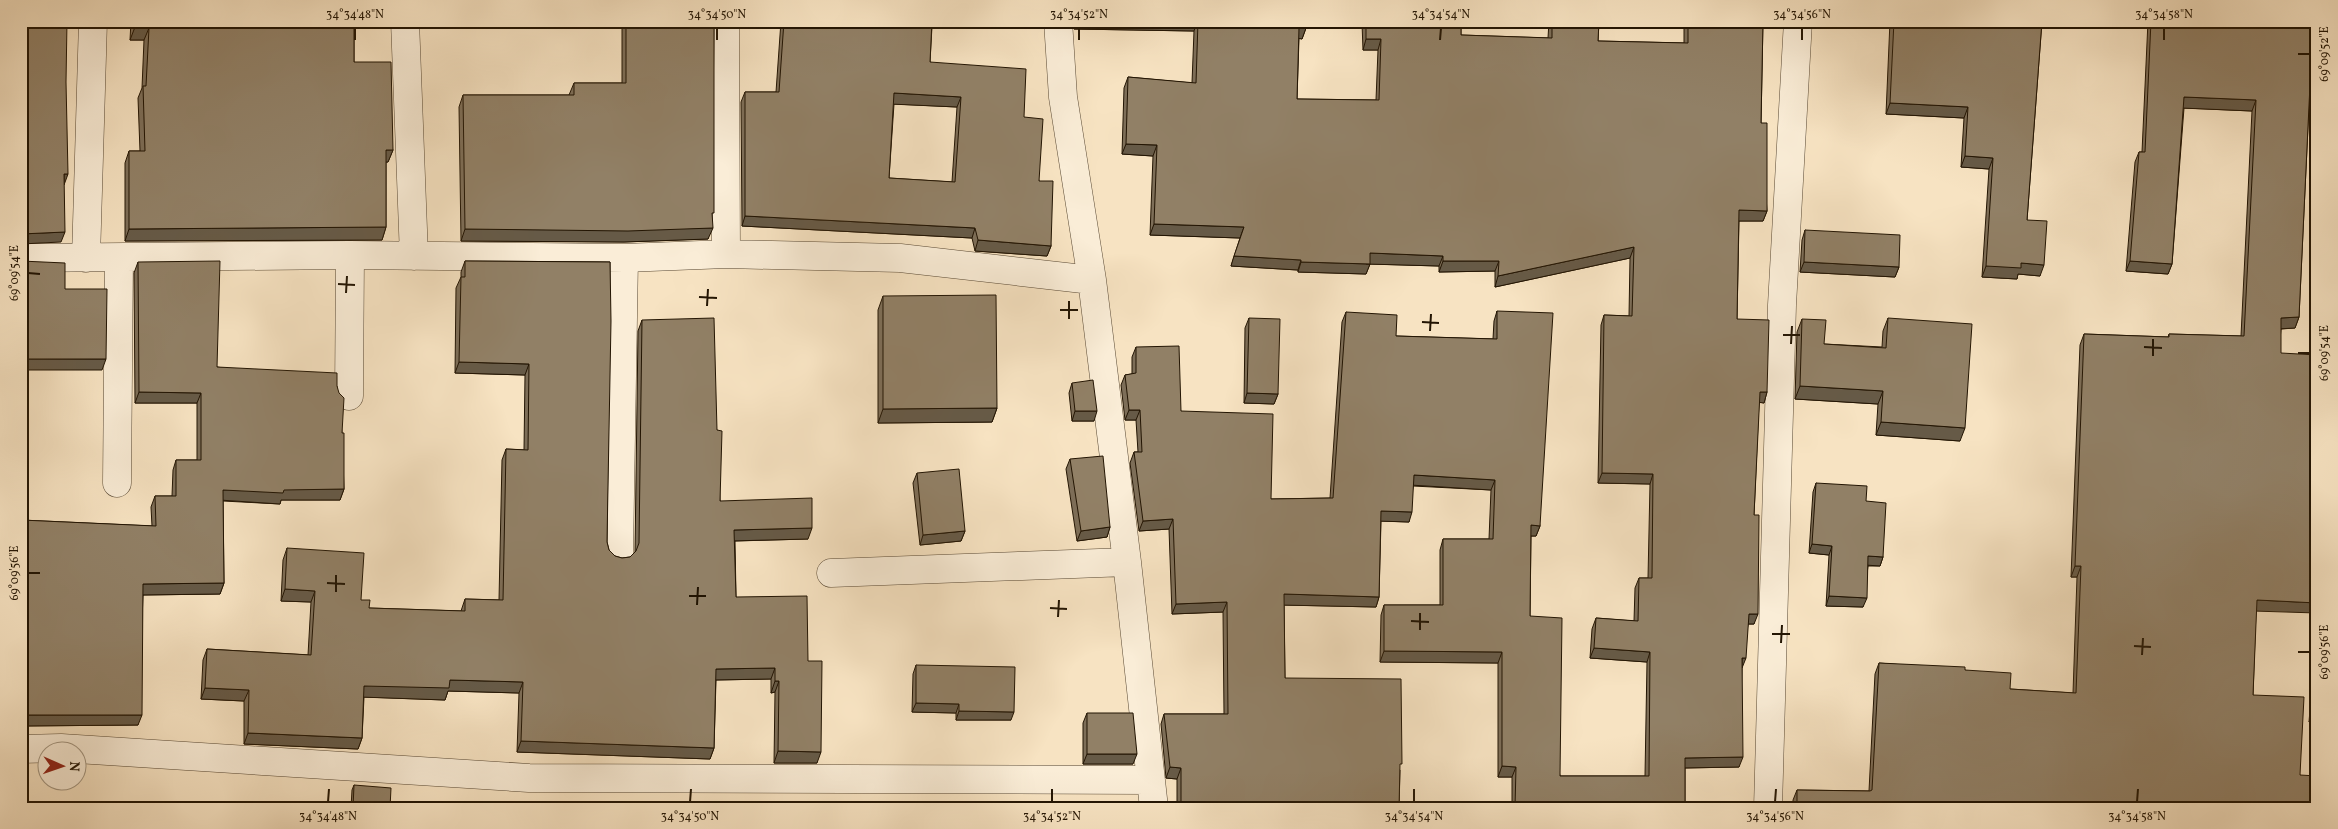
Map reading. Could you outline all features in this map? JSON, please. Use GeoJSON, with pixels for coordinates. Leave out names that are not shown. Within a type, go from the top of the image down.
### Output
{"type":"FeatureCollection","features":[{"type":"Feature","properties":{"kind":"street"},"geometry":{"type":"LineString","coordinates":[[86,258],[93,21]]}},
{"type":"Feature","properties":{"kind":"street"},"geometry":{"type":"LineString","coordinates":[[405,21],[414,256]]}},
{"type":"Feature","properties":{"kind":"street"},"geometry":{"type":"LineString","coordinates":[[725,21],[726,254]]}},
{"type":"Feature","properties":{"kind":"street"},"geometry":{"type":"LineString","coordinates":[[1058,21],[1063,98],[1092,280],[1127,562],[1154,808]]}},
{"type":"Feature","properties":{"kind":"street"},"geometry":{"type":"LineString","coordinates":[[1768,808],[1782,305],[1798,21]]}},
{"type":"Feature","properties":{"kind":"street"},"geometry":{"type":"LineString","coordinates":[[21,258],[350,255],[624,258],[726,254],[900,258],[1092,280]]}},
{"type":"Feature","properties":{"kind":"street"},"geometry":{"type":"LineString","coordinates":[[349,396],[350,255]]}},
{"type":"Feature","properties":{"kind":"street"},"geometry":{"type":"LineString","coordinates":[[117,483],[119,258]]}},
{"type":"Feature","properties":{"kind":"street"},"geometry":{"type":"LineString","coordinates":[[619,554],[624,258]]}},
{"type":"Feature","properties":{"kind":"street"},"geometry":{"type":"LineString","coordinates":[[831,573],[1127,562]]}},
{"type":"Feature","properties":{"kind":"street"},"geometry":{"type":"LineString","coordinates":[[21,749],[61,748],[529,778],[1150,780]]}},
{"type":"Feature","properties":{"kind":"building"},"geometry":{"type":"Polygon","coordinates":[[[21,21],[67,21],[68,174],[64,174],[65,232],[21,234],[21,21]]]}},
{"type":"Feature","properties":{"kind":"building"},"geometry":{"type":"Polygon","coordinates":[[[135,21],[354,21],[354,62],[391,62],[393,150],[386,150],[386,227],[129,229],[129,151],[145,151],[143,86],[146,86],[149,28],[135,27],[135,21]]]}},
{"type":"Feature","properties":{"kind":"building"},"geometry":{"type":"Polygon","coordinates":[[[626,21],[714,21],[713,228],[628,231],[465,229],[463,95],[574,95],[574,83],[626,83],[626,21]]]}},
{"type":"Feature","properties":{"kind":"building"},"geometry":{"type":"Polygon","coordinates":[[[784,21],[932,21],[930,62],[1026,69],[1024,117],[1043,119],[1039,181],[1053,181],[1051,246],[978,240],[975,228],[745,216],[745,92],[779,92],[784,21]],[[894,93],[889,178],[955,182],[961,97],[894,93]]]}},
{"type":"Feature","properties":{"kind":"building"},"geometry":{"type":"Polygon","coordinates":[[[1198,21],[1306,21],[1306,28],[1299,28],[1297,99],[1379,100],[1381,39],[1366,39],[1366,21],[1461,21],[1461,35],[1552,38],[1552,21],[1599,21],[1598,41],[1688,43],[1688,21],[1763,21],[1761,123],[1767,123],[1767,211],[1739,210],[1737,319],[1769,320],[1767,392],[1760,392],[1754,515],[1759,515],[1758,614],[1749,614],[1746,658],[1742,658],[1743,757],[1685,758],[1685,808],[1515,808],[1516,767],[1502,766],[1502,652],[1384,651],[1384,605],[1443,605],[1443,539],[1493,539],[1495,480],[1414,475],[1412,512],[1381,511],[1379,597],[1284,594],[1285,678],[1401,679],[1402,764],[1400,764],[1399,808],[1181,808],[1181,768],[1170,767],[1164,714],[1228,714],[1227,602],[1176,604],[1173,519],[1143,521],[1134,452],[1142,452],[1140,410],[1129,410],[1125,375],[1136,373],[1136,347],[1179,346],[1181,411],[1273,414],[1271,499],[1333,498],[1346,312],[1397,315],[1396,336],[1497,339],[1497,311],[1553,313],[1540,526],[1531,525],[1530,616],[1562,618],[1560,776],[1649,776],[1650,652],[1594,648],[1596,618],[1638,621],[1639,578],[1652,578],[1653,474],[1602,473],[1604,315],[1632,316],[1634,247],[1498,276],[1499,261],[1443,261],[1443,256],[1370,253],[1370,264],[1301,262],[1301,260],[1234,256],[1244,227],[1154,224],[1157,145],[1126,144],[1128,77],[1196,83],[1198,21]]]}},
{"type":"Feature","properties":{"kind":"building"},"geometry":{"type":"Polygon","coordinates":[[[1894,21],[2042,21],[2027,220],[2047,221],[2044,265],[2021,263],[2021,268],[1986,266],[1993,158],[1965,156],[1968,107],[1890,103],[1894,21]]]}},
{"type":"Feature","properties":{"kind":"building"},"geometry":{"type":"Polygon","coordinates":[[[2151,21],[2313,21],[2299,317],[2281,318],[2281,353],[2317,355],[2317,603],[2257,600],[2253,695],[2304,697],[2300,775],[2317,776],[2317,808],[1797,808],[1797,790],[1872,790],[1879,663],[1965,667],[1965,670],[2011,673],[2010,689],[2076,693],[2081,566],[2075,566],[2084,334],[2169,337],[2169,334],[2244,336],[2256,100],[2184,97],[2172,264],[2130,261],[2139,152],[2145,152],[2151,21]]]}},
{"type":"Feature","properties":{"kind":"building"},"geometry":{"type":"Polygon","coordinates":[[[1805,230],[1900,235],[1899,267],[1804,262],[1805,230]]]}},
{"type":"Feature","properties":{"kind":"building"},"geometry":{"type":"Polygon","coordinates":[[[21,261],[65,263],[65,289],[107,289],[106,359],[21,359],[21,261]]]}},
{"type":"Feature","properties":{"kind":"building"},"geometry":{"type":"Polygon","coordinates":[[[220,261],[217,367],[337,373],[337,386],[339,393],[344,398],[342,433],[344,433],[344,489],[284,490],[283,493],[223,490],[224,583],[143,584],[142,715],[21,715],[21,520],[156,526],[155,496],[176,496],[176,460],[201,460],[201,393],[139,392],[138,262],[220,261]]]}},
{"type":"Feature","properties":{"kind":"building"},"geometry":{"type":"Polygon","coordinates":[[[465,261],[610,262],[611,321],[607,542],[609,550],[615,556],[622,558],[630,557],[636,551],[639,543],[642,320],[714,318],[717,430],[722,431],[720,501],[812,498],[812,528],[734,530],[736,597],[807,596],[808,661],[822,661],[821,752],[778,751],[779,681],[775,681],[775,668],[716,669],[714,748],[521,741],[523,682],[450,680],[449,688],[364,686],[362,738],[248,733],[249,690],[205,688],[207,649],[311,655],[315,591],[285,589],[287,548],[364,553],[361,600],[370,600],[369,608],[465,611],[465,599],[503,600],[506,449],[528,450],[529,364],[459,362],[461,277],[465,277],[465,261]]]}},
{"type":"Feature","properties":{"kind":"building"},"geometry":{"type":"Polygon","coordinates":[[[996,295],[997,408],[883,409],[883,296],[996,295]]]}},
{"type":"Feature","properties":{"kind":"building"},"geometry":{"type":"Polygon","coordinates":[[[1249,318],[1280,319],[1278,394],[1247,393],[1249,318]]]}},
{"type":"Feature","properties":{"kind":"building"},"geometry":{"type":"Polygon","coordinates":[[[1888,318],[1972,324],[1965,428],[1881,422],[1883,391],[1800,386],[1802,319],[1826,320],[1824,344],[1886,348],[1888,318]]]}},
{"type":"Feature","properties":{"kind":"building"},"geometry":{"type":"Polygon","coordinates":[[[1093,380],[1097,411],[1075,411],[1072,383],[1093,380]]]}},
{"type":"Feature","properties":{"kind":"building"},"geometry":{"type":"Polygon","coordinates":[[[1103,456],[1110,527],[1081,531],[1070,459],[1103,456]]]}},
{"type":"Feature","properties":{"kind":"building"},"geometry":{"type":"Polygon","coordinates":[[[959,469],[965,531],[923,535],[917,473],[959,469]]]}},
{"type":"Feature","properties":{"kind":"building"},"geometry":{"type":"Polygon","coordinates":[[[1816,483],[1867,486],[1866,501],[1886,503],[1883,557],[1868,556],[1867,598],[1829,596],[1832,546],[1812,544],[1816,483]]]}},
{"type":"Feature","properties":{"kind":"building"},"geometry":{"type":"Polygon","coordinates":[[[2317,664],[2317,712],[2313,711],[2317,664]]]}},
{"type":"Feature","properties":{"kind":"building"},"geometry":{"type":"Polygon","coordinates":[[[916,665],[1015,667],[1014,712],[959,711],[959,704],[916,703],[916,665]]]}},
{"type":"Feature","properties":{"kind":"building"},"geometry":{"type":"Polygon","coordinates":[[[1087,713],[1133,713],[1137,754],[1087,754],[1087,713]]]}},
{"type":"Feature","properties":{"kind":"building"},"geometry":{"type":"Polygon","coordinates":[[[354,785],[391,788],[390,808],[353,808],[354,785]]]}}]}
